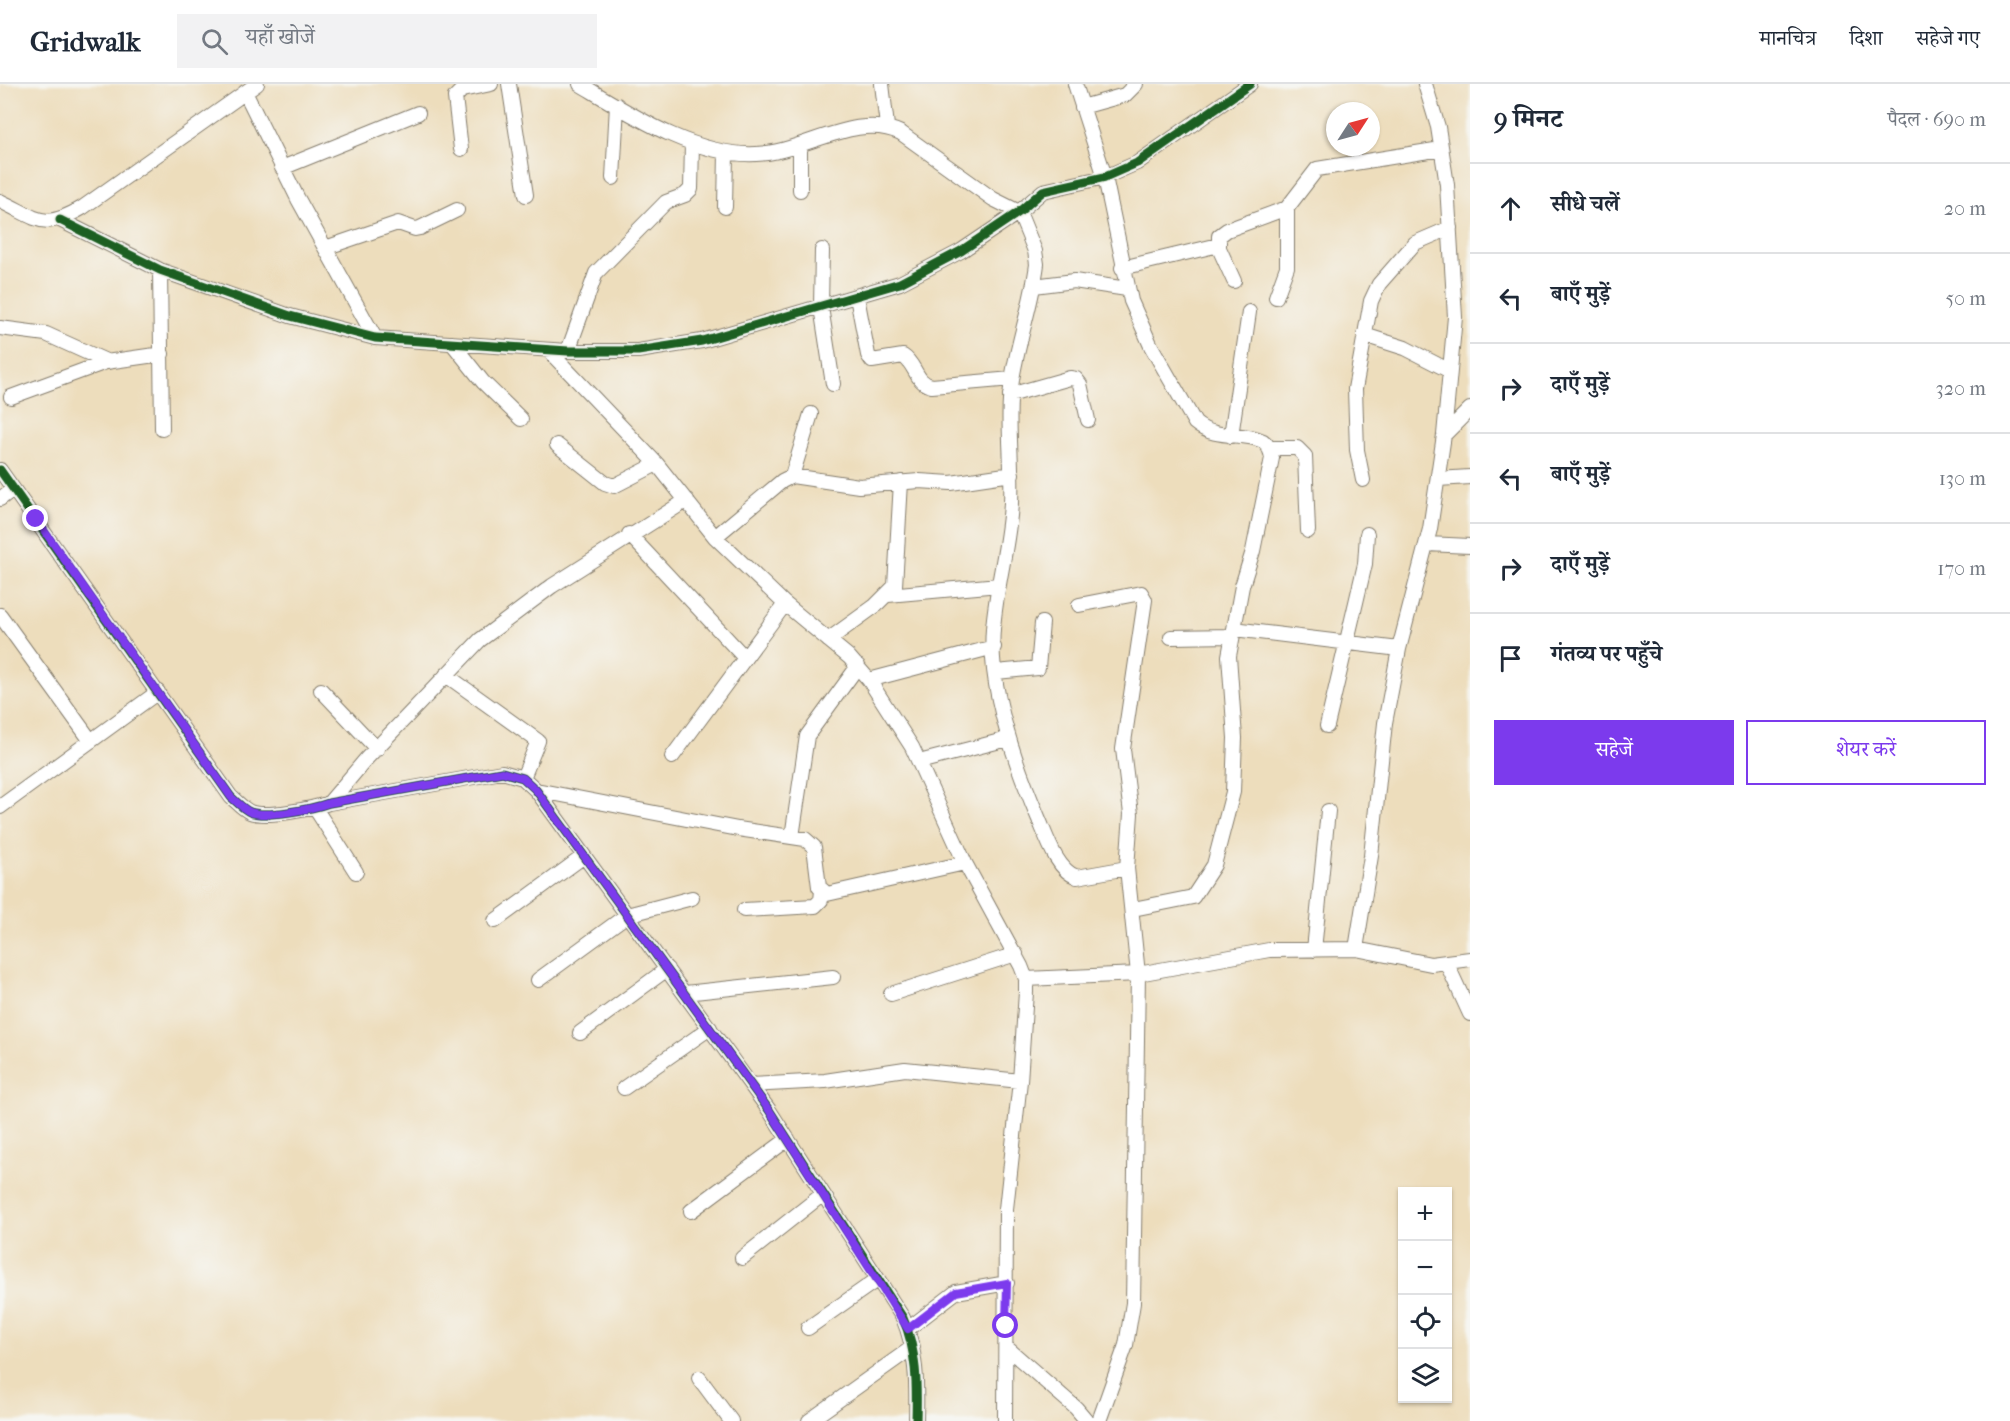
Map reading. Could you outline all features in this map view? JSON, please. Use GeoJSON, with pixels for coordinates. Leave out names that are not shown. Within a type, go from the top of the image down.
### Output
{"type":"FeatureCollection","features":[{"type":"Feature","properties":{"kind":"street"},"geometry":{"type":"LineString","coordinates":[[461,149],[455,97],[462,90],[491,84]]}},
{"type":"Feature","properties":{"kind":"street"},"geometry":{"type":"LineString","coordinates":[[509,84],[526,195]]}},
{"type":"Feature","properties":{"kind":"street"},"geometry":{"type":"LineString","coordinates":[[580,84],[692,144],[726,152],[756,154],[800,145],[873,125],[887,126],[901,133],[993,199],[1019,212],[1035,251],[1037,264],[1010,395],[1012,474],[1010,526],[999,585],[994,647],[996,672],[1008,739],[1019,773],[1048,841],[1068,873],[1082,877],[1127,868]]}},
{"type":"Feature","properties":{"kind":"street"},"geometry":{"type":"LineString","coordinates":[[882,84],[887,126]]}},
{"type":"Feature","properties":{"kind":"street"},"geometry":{"type":"LineString","coordinates":[[1075,84],[1105,177],[1127,289],[1151,346],[1195,423],[1203,430],[1264,441],[1270,448],[1272,458],[1253,551],[1242,586],[1228,667],[1235,738],[1233,792],[1214,865],[1193,897],[1133,909]]}},
{"type":"Feature","properties":{"kind":"street"},"geometry":{"type":"LineString","coordinates":[[1082,107],[1125,95],[1136,84]]}},
{"type":"Feature","properties":{"kind":"street"},"geometry":{"type":"LineString","coordinates":[[60,220],[160,270],[290,316],[375,338],[568,351],[638,351],[675,346],[857,297],[900,283],[947,259],[1019,212],[1043,191],[1105,177],[1146,158],[1250,84]]}},
{"type":"Feature","properties":{"kind":"street"},"geometry":{"type":"LineString","coordinates":[[1356,949],[1371,856],[1385,723],[1399,649],[1427,544],[1438,479],[1455,317],[1450,228],[1441,149],[1425,84]]}},
{"type":"Feature","properties":{"kind":"street"},"geometry":{"type":"LineString","coordinates":[[0,201],[44,221],[60,220],[82,208],[251,88],[282,168],[375,338]]}},
{"type":"Feature","properties":{"kind":"street"},"geometry":{"type":"LineString","coordinates":[[613,178],[617,105]]}},
{"type":"Feature","properties":{"kind":"street"},"geometry":{"type":"LineString","coordinates":[[282,168],[418,113]]}},
{"type":"Feature","properties":{"kind":"street"},"geometry":{"type":"LineString","coordinates":[[568,351],[596,273],[666,202],[688,193],[691,189],[692,144]]}},
{"type":"Feature","properties":{"kind":"street"},"geometry":{"type":"LineString","coordinates":[[800,145],[800,190]]}},
{"type":"Feature","properties":{"kind":"street"},"geometry":{"type":"LineString","coordinates":[[1234,281],[1219,245],[1222,233],[1287,208],[1317,170],[1441,149]]}},
{"type":"Feature","properties":{"kind":"street"},"geometry":{"type":"LineString","coordinates":[[725,207],[726,152]]}},
{"type":"Feature","properties":{"kind":"street"},"geometry":{"type":"LineString","coordinates":[[1276,297],[1287,267],[1287,208]]}},
{"type":"Feature","properties":{"kind":"street"},"geometry":{"type":"LineString","coordinates":[[325,248],[398,222],[415,229],[420,228],[457,210]]}},
{"type":"Feature","properties":{"kind":"street"},"geometry":{"type":"LineString","coordinates":[[1363,480],[1357,450],[1355,389],[1371,301],[1379,284],[1415,243],[1450,228]]}},
{"type":"Feature","properties":{"kind":"street"},"geometry":{"type":"LineString","coordinates":[[1122,268],[1219,245]]}},
{"type":"Feature","properties":{"kind":"street"},"geometry":{"type":"LineString","coordinates":[[822,250],[821,307],[833,384]]}},
{"type":"Feature","properties":{"kind":"street"},"geometry":{"type":"LineString","coordinates":[[160,270],[162,429]]}},
{"type":"Feature","properties":{"kind":"street"},"geometry":{"type":"LineString","coordinates":[[1034,286],[1074,281],[1127,289]]}},
{"type":"Feature","properties":{"kind":"street"},"geometry":{"type":"LineString","coordinates":[[857,297],[868,355],[872,361],[903,356],[921,381],[932,386],[1012,379]]}},
{"type":"Feature","properties":{"kind":"street"},"geometry":{"type":"LineString","coordinates":[[1231,436],[1249,312]]}},
{"type":"Feature","properties":{"kind":"street"},"geometry":{"type":"LineString","coordinates":[[0,328],[46,334],[108,362]]}},
{"type":"Feature","properties":{"kind":"street"},"geometry":{"type":"LineString","coordinates":[[1364,334],[1405,348],[1448,370]]}},
{"type":"Feature","properties":{"kind":"street"},"geometry":{"type":"LineString","coordinates":[[452,343],[483,382],[521,419]]}},
{"type":"Feature","properties":{"kind":"street"},"geometry":{"type":"LineString","coordinates":[[548,350],[657,464],[715,537],[785,604],[858,666],[869,680],[919,762],[965,863],[1016,954],[1026,979],[1020,1081],[1008,1181],[1005,1421]]}},
{"type":"Feature","properties":{"kind":"street"},"geometry":{"type":"LineString","coordinates":[[11,397],[108,362],[162,354]]}},
{"type":"Feature","properties":{"kind":"street"},"geometry":{"type":"LineString","coordinates":[[1010,395],[1070,378],[1076,379],[1080,384],[1088,420]]}},
{"type":"Feature","properties":{"kind":"street"},"geometry":{"type":"LineString","coordinates":[[1444,435],[1470,410]]}},
{"type":"Feature","properties":{"kind":"street"},"geometry":{"type":"LineString","coordinates":[[792,476],[811,414]]}},
{"type":"Feature","properties":{"kind":"street"},"geometry":{"type":"LineString","coordinates":[[557,445],[606,483],[614,486],[657,464]]}},
{"type":"Feature","properties":{"kind":"street"},"geometry":{"type":"LineString","coordinates":[[1270,448],[1297,448],[1305,456],[1308,531]]}},
{"type":"Feature","properties":{"kind":"street"},"geometry":{"type":"LineString","coordinates":[[0,470],[231,797],[248,811],[260,814],[315,808],[329,803],[502,772],[523,778],[536,790],[751,1084],[878,1279],[908,1329],[913,1347],[916,1421]]}},
{"type":"Feature","properties":{"kind":"street"},"geometry":{"type":"LineString","coordinates":[[715,537],[782,480],[792,476],[859,486],[901,482],[951,483],[1012,474]]}},
{"type":"Feature","properties":{"kind":"street"},"geometry":{"type":"LineString","coordinates":[[1438,479],[1470,477]]}},
{"type":"Feature","properties":{"kind":"street"},"geometry":{"type":"LineString","coordinates":[[828,640],[888,595],[895,586],[898,577],[901,482]]}},
{"type":"Feature","properties":{"kind":"street"},"geometry":{"type":"LineString","coordinates":[[0,499],[13,489]]}},
{"type":"Feature","properties":{"kind":"street"},"geometry":{"type":"LineString","coordinates":[[329,803],[464,654],[525,605],[629,534],[687,500]]}},
{"type":"Feature","properties":{"kind":"street"},"geometry":{"type":"LineString","coordinates":[[629,534],[745,658]]}},
{"type":"Feature","properties":{"kind":"street"},"geometry":{"type":"LineString","coordinates":[[1326,726],[1365,564],[1367,534]]}},
{"type":"Feature","properties":{"kind":"street"},"geometry":{"type":"LineString","coordinates":[[1427,544],[1470,546]]}},
{"type":"Feature","properties":{"kind":"street"},"geometry":{"type":"LineString","coordinates":[[888,595],[999,585]]}},
{"type":"Feature","properties":{"kind":"street"},"geometry":{"type":"LineString","coordinates":[[1079,604],[1141,593],[1145,597],[1123,749],[1131,814],[1127,868],[1138,974],[1133,1303],[1128,1336],[1099,1421]]}},
{"type":"Feature","properties":{"kind":"street"},"geometry":{"type":"LineString","coordinates":[[672,757],[785,604]]}},
{"type":"Feature","properties":{"kind":"street"},"geometry":{"type":"LineString","coordinates":[[0,615],[91,741]]}},
{"type":"Feature","properties":{"kind":"street"},"geometry":{"type":"LineString","coordinates":[[996,672],[1038,668],[1042,623]]}},
{"type":"Feature","properties":{"kind":"street"},"geometry":{"type":"LineString","coordinates":[[1171,637],[1233,632],[1399,649]]}},
{"type":"Feature","properties":{"kind":"street"},"geometry":{"type":"LineString","coordinates":[[869,680],[994,647]]}},
{"type":"Feature","properties":{"kind":"street"},"geometry":{"type":"LineString","coordinates":[[792,837],[807,736],[858,666]]}},
{"type":"Feature","properties":{"kind":"street"},"geometry":{"type":"LineString","coordinates":[[446,675],[538,741],[523,778]]}},
{"type":"Feature","properties":{"kind":"street"},"geometry":{"type":"LineString","coordinates":[[321,690],[377,748]]}},
{"type":"Feature","properties":{"kind":"street"},"geometry":{"type":"LineString","coordinates":[[0,807],[158,692]]}},
{"type":"Feature","properties":{"kind":"street"},"geometry":{"type":"LineString","coordinates":[[919,762],[1008,739]]}},
{"type":"Feature","properties":{"kind":"street"},"geometry":{"type":"LineString","coordinates":[[536,790],[805,839],[814,846],[822,891],[821,900],[815,906],[744,910]]}},
{"type":"Feature","properties":{"kind":"street"},"geometry":{"type":"LineString","coordinates":[[315,808],[356,872]]}},
{"type":"Feature","properties":{"kind":"street"},"geometry":{"type":"LineString","coordinates":[[1314,950],[1328,811]]}},
{"type":"Feature","properties":{"kind":"street"},"geometry":{"type":"LineString","coordinates":[[495,921],[584,856]]}},
{"type":"Feature","properties":{"kind":"street"},"geometry":{"type":"LineString","coordinates":[[822,891],[827,894],[965,863]]}},
{"type":"Feature","properties":{"kind":"street"},"geometry":{"type":"LineString","coordinates":[[538,980],[627,915],[692,898]]}},
{"type":"Feature","properties":{"kind":"street"},"geometry":{"type":"LineString","coordinates":[[1026,979],[1138,974],[1261,950],[1356,949],[1431,964],[1447,964],[1470,958]]}},
{"type":"Feature","properties":{"kind":"street"},"geometry":{"type":"LineString","coordinates":[[891,994],[1016,954]]}},
{"type":"Feature","properties":{"kind":"street"},"geometry":{"type":"LineString","coordinates":[[1447,964],[1470,1014]]}},
{"type":"Feature","properties":{"kind":"street"},"geometry":{"type":"LineString","coordinates":[[580,1033],[667,969]]}},
{"type":"Feature","properties":{"kind":"street"},"geometry":{"type":"LineString","coordinates":[[685,993],[833,977]]}},
{"type":"Feature","properties":{"kind":"street"},"geometry":{"type":"LineString","coordinates":[[624,1088],[710,1028]]}},
{"type":"Feature","properties":{"kind":"street"},"geometry":{"type":"LineString","coordinates":[[751,1084],[825,1081],[905,1069],[1020,1081]]}},
{"type":"Feature","properties":{"kind":"street"},"geometry":{"type":"LineString","coordinates":[[691,1211],[788,1139]]}},
{"type":"Feature","properties":{"kind":"street"},"geometry":{"type":"LineString","coordinates":[[742,1258],[823,1194]]}},
{"type":"Feature","properties":{"kind":"street"},"geometry":{"type":"LineString","coordinates":[[808,1328],[878,1279]]}},
{"type":"Feature","properties":{"kind":"street"},"geometry":{"type":"LineString","coordinates":[[908,1329],[956,1292],[1007,1283]]}},
{"type":"Feature","properties":{"kind":"street"},"geometry":{"type":"LineString","coordinates":[[808,1421],[913,1347]]}},
{"type":"Feature","properties":{"kind":"street"},"geometry":{"type":"LineString","coordinates":[[1006,1347],[1076,1408],[1087,1421]]}},
{"type":"Feature","properties":{"kind":"street"},"geometry":{"type":"LineString","coordinates":[[699,1378],[731,1421]]}},
{"type":"Feature","properties":{"kind":"cycle path"},"geometry":{"type":"LineString","coordinates":[[60,220],[160,270],[290,316],[375,338],[568,351],[638,351],[702,341],[900,283],[961,251],[1019,212],[1043,191],[1105,177],[1137,163],[1250,84]]}},
{"type":"Feature","properties":{"kind":"cycle path"},"geometry":{"type":"LineString","coordinates":[[0,470],[231,797],[247,811],[257,814],[289,812],[502,772],[523,778],[536,790],[769,1110],[903,1318],[914,1356],[916,1421]]}},
{"type":"Feature","properties":{"kind":"route"},"geometry":{"type":"LineString","coordinates":[[36,519],[231,797],[248,811],[260,814],[315,808],[329,803],[502,772],[513,773],[523,778],[536,790],[751,1084],[908,1329],[956,1292],[1007,1283],[1006,1326]]}}]}
